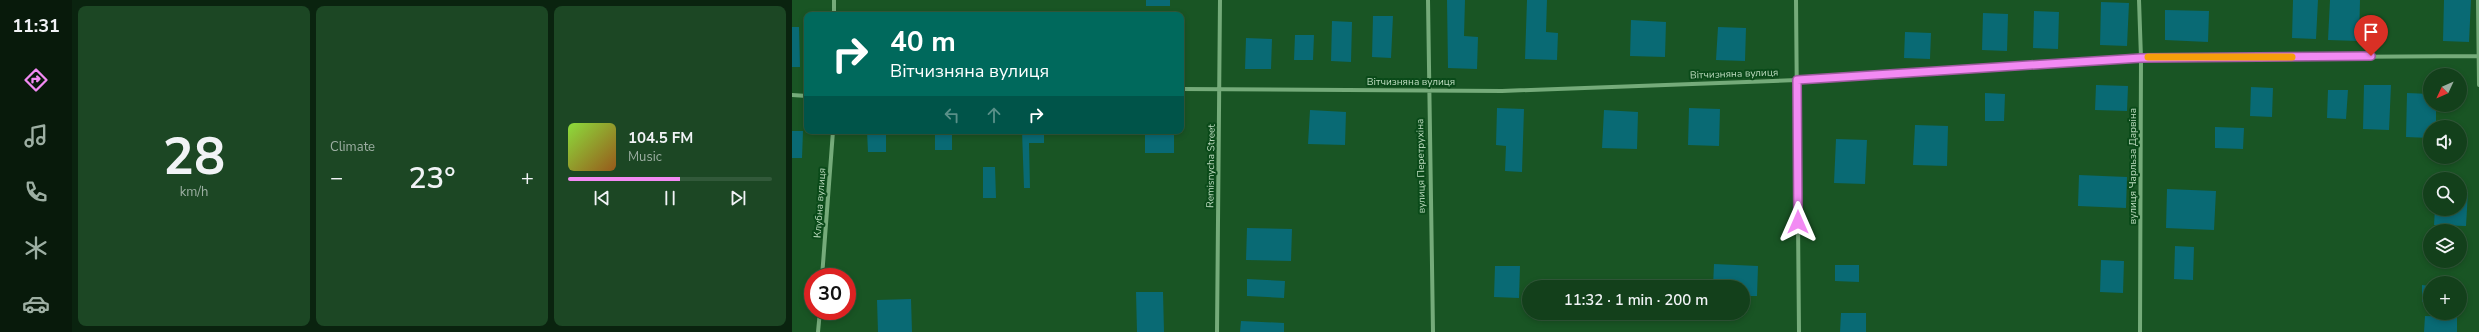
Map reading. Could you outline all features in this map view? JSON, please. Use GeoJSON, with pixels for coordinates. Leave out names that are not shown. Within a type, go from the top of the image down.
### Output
{"type":"FeatureCollection","features":[{"type":"Feature","properties":{"kind":"street"},"geometry":{"type":"LineString","coordinates":[[834,0],[834,12]]}},
{"type":"Feature","properties":{"kind":"street","name":"Remisnycha Street"},"geometry":{"type":"LineString","coordinates":[[1217,332],[1220,0]]}},
{"type":"Feature","properties":{"kind":"street","name":"вулиця Перетрухіна"},"geometry":{"type":"LineString","coordinates":[[1428,0],[1427,90],[1433,332]]}},
{"type":"Feature","properties":{"kind":"street"},"geometry":{"type":"LineString","coordinates":[[1796,0],[1799,332]]}},
{"type":"Feature","properties":{"kind":"street","name":"вулиця Чарльза Дарвіна"},"geometry":{"type":"LineString","coordinates":[[2139,0],[2141,58],[2140,332]]}},
{"type":"Feature","properties":{"kind":"street"},"geometry":{"type":"LineString","coordinates":[[2478,0],[2479,85]]}},
{"type":"Feature","properties":{"kind":"street","name":"Вітчизняна вулиця"},"geometry":{"type":"LineString","coordinates":[[1184,89],[1502,91],[1797,80],[2141,58],[2479,56]]}},
{"type":"Feature","properties":{"kind":"street"},"geometry":{"type":"LineString","coordinates":[[792,95],[804,96]]}},
{"type":"Feature","properties":{"kind":"street","name":"Клубна вулиця"},"geometry":{"type":"LineString","coordinates":[[823,268],[833,134]]}},
{"type":"Feature","properties":{"kind":"street"},"geometry":{"type":"LineString","coordinates":[[818,332],[819,320]]}},
{"type":"Feature","properties":{"kind":"building"},"geometry":{"type":"Polygon","coordinates":[[[1146,0],[1170,0],[1170,6],[1146,6],[1146,0]]]}},
{"type":"Feature","properties":{"kind":"building"},"geometry":{"type":"Polygon","coordinates":[[[1447,0],[1465,0],[1464,36],[1478,37],[1477,69],[1448,68],[1447,0]]]}},
{"type":"Feature","properties":{"kind":"building"},"geometry":{"type":"Polygon","coordinates":[[[1527,0],[1547,0],[1546,32],[1558,33],[1557,60],[1525,59],[1527,0]]]}},
{"type":"Feature","properties":{"kind":"building"},"geometry":{"type":"Polygon","coordinates":[[[2293,0],[2318,0],[2316,39],[2292,38],[2293,0]]]}},
{"type":"Feature","properties":{"kind":"building"},"geometry":{"type":"Polygon","coordinates":[[[2330,0],[2360,0],[2359,41],[2328,40],[2330,0]]]}},
{"type":"Feature","properties":{"kind":"building"},"geometry":{"type":"Polygon","coordinates":[[[2444,0],[2471,0],[2469,42],[2443,41],[2444,0]]]}},
{"type":"Feature","properties":{"kind":"building"},"geometry":{"type":"Polygon","coordinates":[[[2101,2],[2129,3],[2127,46],[2100,45],[2101,2]]]}},
{"type":"Feature","properties":{"kind":"building"},"geometry":{"type":"Polygon","coordinates":[[[2165,10],[2209,11],[2208,42],[2165,40],[2165,10]]]}},
{"type":"Feature","properties":{"kind":"building"},"geometry":{"type":"Polygon","coordinates":[[[2034,11],[2059,12],[2058,49],[2033,48],[2034,11]]]}},
{"type":"Feature","properties":{"kind":"building"},"geometry":{"type":"Polygon","coordinates":[[[1983,13],[2008,14],[2007,51],[1982,50],[1983,13]]]}},
{"type":"Feature","properties":{"kind":"building"},"geometry":{"type":"Polygon","coordinates":[[[1373,16],[1393,16],[1391,58],[1372,57],[1373,16]]]}},
{"type":"Feature","properties":{"kind":"building"},"geometry":{"type":"Polygon","coordinates":[[[1631,20],[1666,22],[1665,57],[1630,56],[1631,20]]]}},
{"type":"Feature","properties":{"kind":"building"},"geometry":{"type":"Polygon","coordinates":[[[1332,21],[1352,22],[1351,62],[1331,61],[1332,21]]]}},
{"type":"Feature","properties":{"kind":"building"},"geometry":{"type":"Polygon","coordinates":[[[792,27],[799,27],[800,67],[792,67],[792,27]]]}},
{"type":"Feature","properties":{"kind":"building"},"geometry":{"type":"Polygon","coordinates":[[[1718,27],[1746,28],[1745,61],[1716,60],[1718,27]]]}},
{"type":"Feature","properties":{"kind":"building"},"geometry":{"type":"Polygon","coordinates":[[[1905,32],[1931,33],[1930,59],[1904,58],[1905,32]]]}},
{"type":"Feature","properties":{"kind":"building"},"geometry":{"type":"Polygon","coordinates":[[[1295,35],[1314,35],[1313,60],[1294,60],[1295,35]]]}},
{"type":"Feature","properties":{"kind":"building"},"geometry":{"type":"Polygon","coordinates":[[[1246,38],[1272,39],[1271,69],[1245,69],[1246,38]]]}},
{"type":"Feature","properties":{"kind":"building"},"geometry":{"type":"Polygon","coordinates":[[[2096,85],[2128,86],[2127,111],[2095,110],[2096,85]]]}},
{"type":"Feature","properties":{"kind":"building"},"geometry":{"type":"Polygon","coordinates":[[[2364,85],[2391,85],[2389,130],[2363,129],[2364,85]]]}},
{"type":"Feature","properties":{"kind":"building"},"geometry":{"type":"Polygon","coordinates":[[[2251,87],[2273,88],[2272,117],[2250,116],[2251,87]]]}},
{"type":"Feature","properties":{"kind":"building"},"geometry":{"type":"Polygon","coordinates":[[[2328,90],[2348,90],[2346,119],[2327,118],[2328,90]]]}},
{"type":"Feature","properties":{"kind":"building"},"geometry":{"type":"Polygon","coordinates":[[[1985,93],[2005,94],[2004,121],[1985,121],[1985,93]]]}},
{"type":"Feature","properties":{"kind":"building"},"geometry":{"type":"Polygon","coordinates":[[[2407,93],[2423,94],[2423,112],[2436,112],[2436,120],[2423,120],[2423,138],[2406,137],[2407,93]]]}},
{"type":"Feature","properties":{"kind":"building"},"geometry":{"type":"Polygon","coordinates":[[[1497,108],[1524,109],[1522,172],[1505,171],[1506,146],[1496,145],[1497,108]]]}},
{"type":"Feature","properties":{"kind":"building"},"geometry":{"type":"Polygon","coordinates":[[[1689,108],[1720,109],[1719,146],[1688,145],[1689,108]]]}},
{"type":"Feature","properties":{"kind":"building"},"geometry":{"type":"Polygon","coordinates":[[[1310,110],[1346,112],[1345,145],[1308,144],[1310,110]]]}},
{"type":"Feature","properties":{"kind":"building"},"geometry":{"type":"Polygon","coordinates":[[[1604,110],[1638,112],[1637,149],[1602,148],[1604,110]]]}},
{"type":"Feature","properties":{"kind":"building"},"geometry":{"type":"Polygon","coordinates":[[[1915,125],[1948,126],[1947,166],[1913,165],[1915,125]]]}},
{"type":"Feature","properties":{"kind":"building"},"geometry":{"type":"Polygon","coordinates":[[[2215,127],[2244,128],[2243,149],[2215,148],[2215,127]]]}},
{"type":"Feature","properties":{"kind":"building"},"geometry":{"type":"Polygon","coordinates":[[[792,131],[803,131],[802,158],[792,158],[792,131]]]}},
{"type":"Feature","properties":{"kind":"building"},"geometry":{"type":"Polygon","coordinates":[[[867,134],[886,134],[886,152],[868,152],[867,134]]]}},
{"type":"Feature","properties":{"kind":"building"},"geometry":{"type":"Polygon","coordinates":[[[935,134],[952,134],[952,150],[935,150],[935,134]]]}},
{"type":"Feature","properties":{"kind":"building"},"geometry":{"type":"Polygon","coordinates":[[[1022,134],[1044,134],[1044,143],[1029,143],[1030,188],[1024,188],[1022,134]]]}},
{"type":"Feature","properties":{"kind":"building"},"geometry":{"type":"Polygon","coordinates":[[[1145,134],[1174,134],[1174,153],[1145,153],[1145,134]]]}},
{"type":"Feature","properties":{"kind":"building"},"geometry":{"type":"Polygon","coordinates":[[[1836,139],[1867,140],[1865,184],[1834,183],[1836,139]]]}},
{"type":"Feature","properties":{"kind":"building"},"geometry":{"type":"Polygon","coordinates":[[[983,167],[995,167],[996,198],[983,198],[983,167]]]}},
{"type":"Feature","properties":{"kind":"building"},"geometry":{"type":"Polygon","coordinates":[[[2079,175],[2127,177],[2126,208],[2078,206],[2079,175]]]}},
{"type":"Feature","properties":{"kind":"building"},"geometry":{"type":"Polygon","coordinates":[[[2167,189],[2216,191],[2214,230],[2166,228],[2167,189]]]}},
{"type":"Feature","properties":{"kind":"building"},"geometry":{"type":"Polygon","coordinates":[[[2435,216],[2467,216],[2466,224],[2434,224],[2435,216]]]}},
{"type":"Feature","properties":{"kind":"building"},"geometry":{"type":"Polygon","coordinates":[[[1247,228],[1292,229],[1291,261],[1246,260],[1247,228]]]}},
{"type":"Feature","properties":{"kind":"building"},"geometry":{"type":"Polygon","coordinates":[[[2175,246],[2194,247],[2193,280],[2174,279],[2175,246]]]}},
{"type":"Feature","properties":{"kind":"building"},"geometry":{"type":"Polygon","coordinates":[[[2101,260],[2124,261],[2123,293],[2100,292],[2101,260]]]}},
{"type":"Feature","properties":{"kind":"building"},"geometry":{"type":"Polygon","coordinates":[[[1714,264],[1758,266],[1757,296],[1750,296],[1750,280],[1713,280],[1714,264]]]}},
{"type":"Feature","properties":{"kind":"building"},"geometry":{"type":"Polygon","coordinates":[[[1835,265],[1859,265],[1859,282],[1835,281],[1835,265]]]}},
{"type":"Feature","properties":{"kind":"building"},"geometry":{"type":"Polygon","coordinates":[[[1495,266],[1520,266],[1519,298],[1494,297],[1495,266]]]}},
{"type":"Feature","properties":{"kind":"building"},"geometry":{"type":"Polygon","coordinates":[[[1247,279],[1285,281],[1284,298],[1247,296],[1247,279]]]}},
{"type":"Feature","properties":{"kind":"building"},"geometry":{"type":"Polygon","coordinates":[[[2422,285],[2423,302],[2422,302],[2422,285]]]}},
{"type":"Feature","properties":{"kind":"building"},"geometry":{"type":"Polygon","coordinates":[[[1136,292],[1163,292],[1164,332],[1137,332],[1136,292]]]}},
{"type":"Feature","properties":{"kind":"building"},"geometry":{"type":"Polygon","coordinates":[[[911,299],[912,332],[878,332],[877,300],[911,299]]]}},
{"type":"Feature","properties":{"kind":"building"},"geometry":{"type":"Polygon","coordinates":[[[1841,313],[1866,313],[1866,332],[1840,332],[1841,313]]]}},
{"type":"Feature","properties":{"kind":"building"},"geometry":{"type":"Polygon","coordinates":[[[2425,320],[2457,320],[2457,332],[2424,332],[2425,320]]]}},
{"type":"Feature","properties":{"kind":"building"},"geometry":{"type":"Polygon","coordinates":[[[1241,321],[1284,323],[1284,332],[1240,332],[1241,321]]]}},
{"type":"Feature","properties":{"kind":"slow traffic"},"geometry":{"type":"LineString","coordinates":[[2148,57],[2292,57]]}},
{"type":"Feature","properties":{"kind":"route"},"geometry":{"type":"LineString","coordinates":[[1798,222],[1797,80],[2141,58],[2371,56]]}}]}
